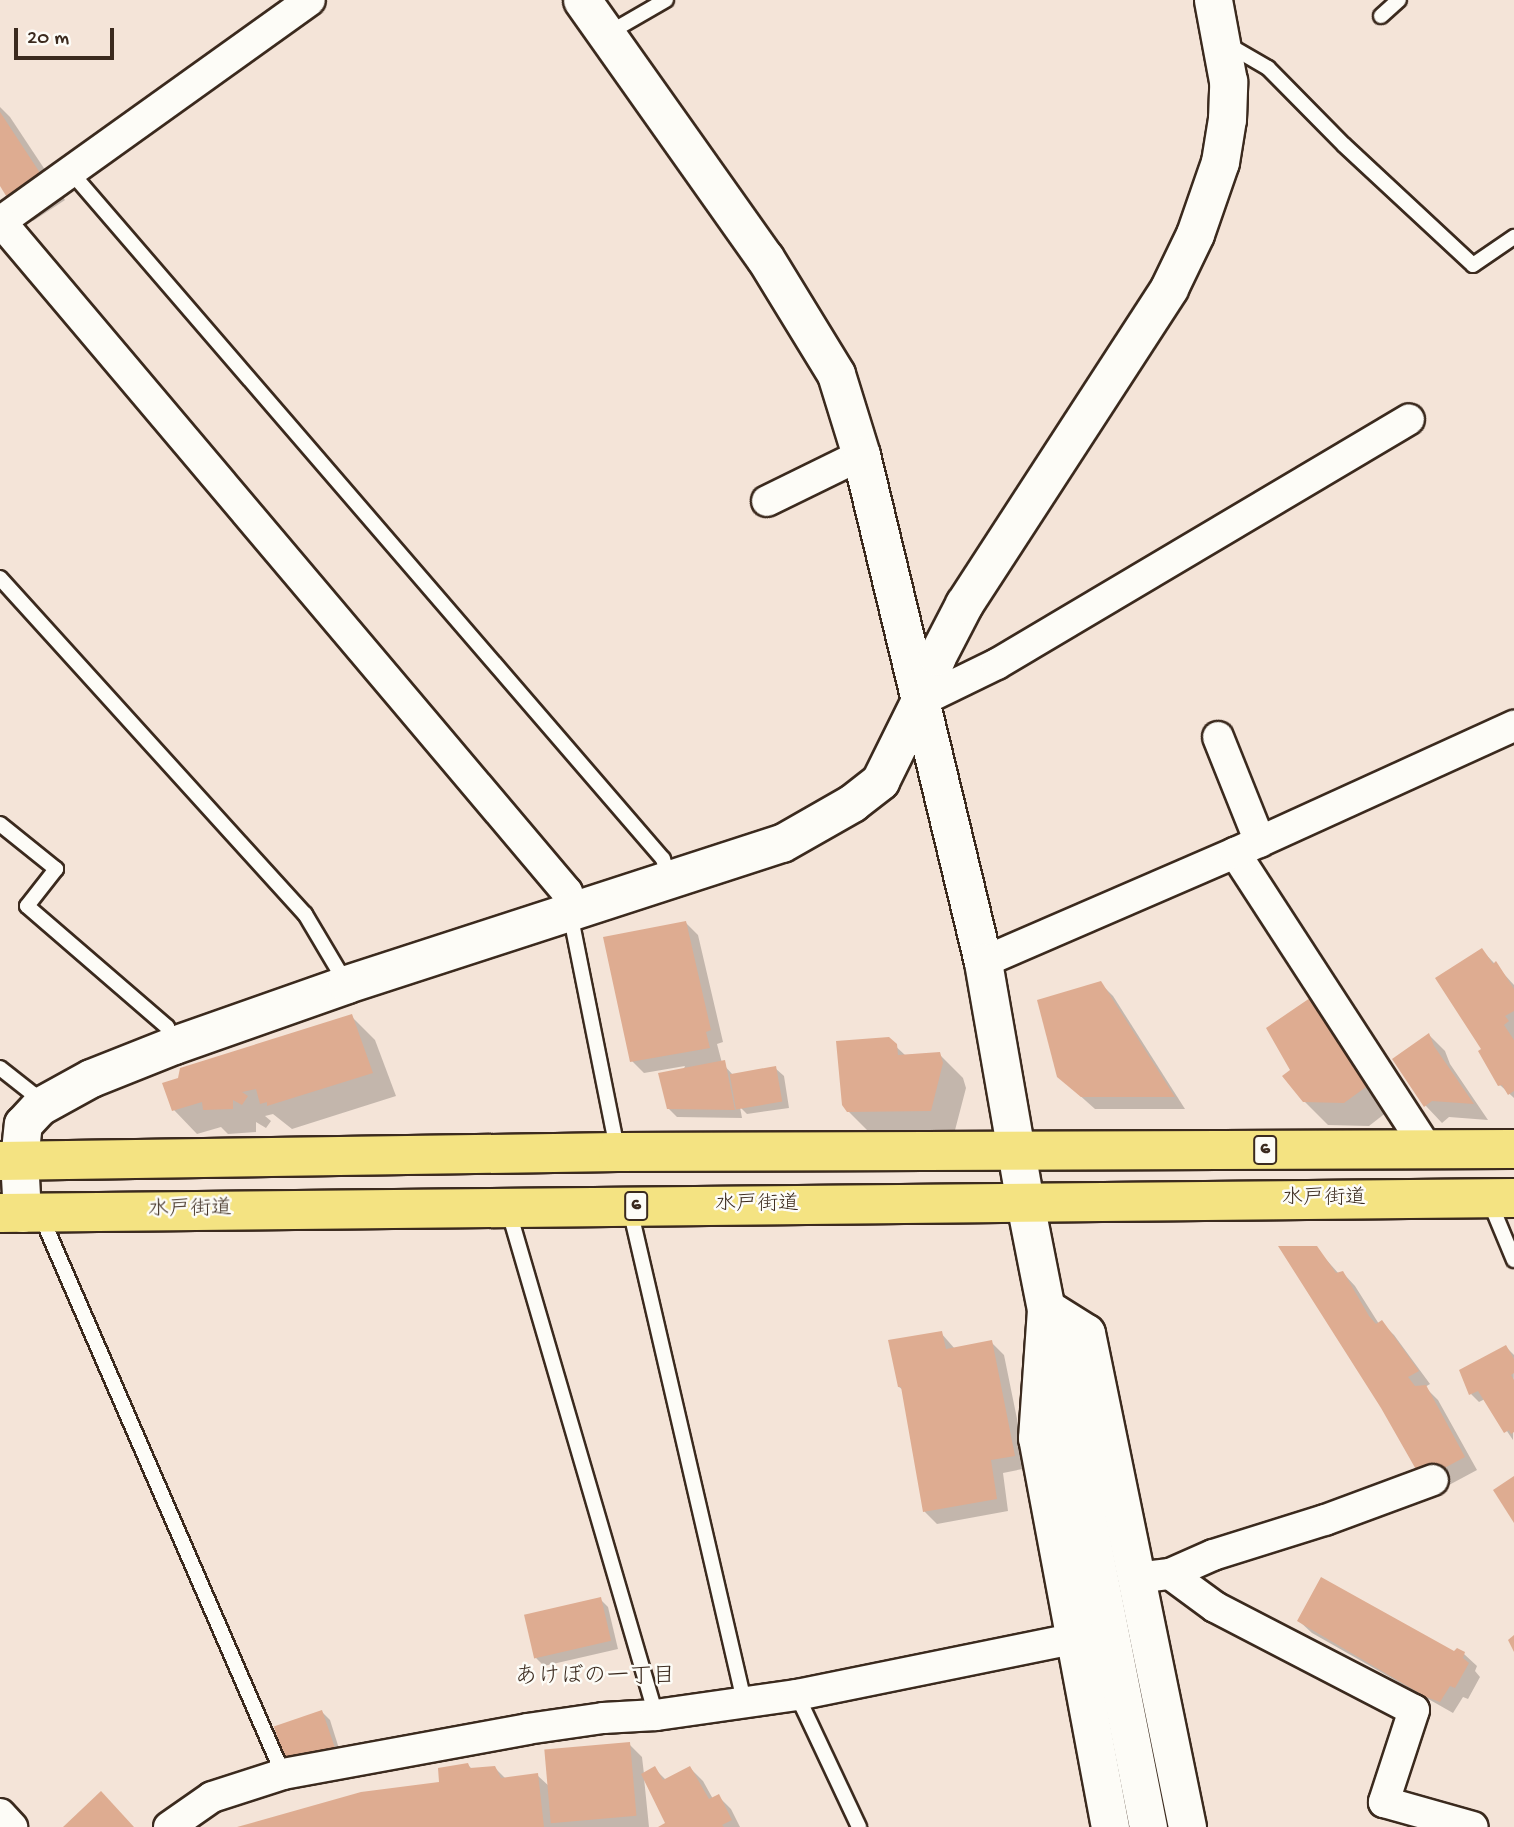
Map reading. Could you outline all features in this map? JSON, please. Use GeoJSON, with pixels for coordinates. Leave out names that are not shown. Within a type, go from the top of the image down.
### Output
{"type":"FeatureCollection","features":[{"type":"Feature","properties":{"kind":"highway","name":"6"},"geometry":{"type":"LineString","coordinates":[[10,1160],[1017,1149],[1514,1149]]}},
{"type":"Feature","properties":{"kind":"highway","name":"水戸街道"},"geometry":{"type":"LineString","coordinates":[[20,1213],[1501,1199]]}},
{"type":"Feature","properties":{"kind":"street"},"geometry":{"type":"LineString","coordinates":[[310,0],[0,222],[567,892],[570,913]]}},
{"type":"Feature","properties":{"kind":"street"},"geometry":{"type":"LineString","coordinates":[[582,0],[765,258],[836,374],[861,455],[983,961],[1025,1203],[1147,1827]]}},
{"type":"Feature","properties":{"kind":"street"},"geometry":{"type":"LineString","coordinates":[[20,1213],[10,1160],[23,1124],[40,1106],[101,1074],[174,1045],[347,984],[671,882],[782,843],[852,803],[880,781],[964,604],[1170,288],[1195,234],[1220,162],[1227,118],[1228,81],[1223,41],[1213,0]]}},
{"type":"Feature","properties":{"kind":"street"},"geometry":{"type":"LineString","coordinates":[[919,702],[997,664],[1409,419]]}},
{"type":"Feature","properties":{"kind":"street"},"geometry":{"type":"LineString","coordinates":[[767,501],[861,455]]}},
{"type":"Feature","properties":{"kind":"street"},"geometry":{"type":"LineString","coordinates":[[983,961],[1247,847],[1514,726]]}},
{"type":"Feature","properties":{"kind":"street"},"geometry":{"type":"LineString","coordinates":[[1218,737],[1247,847],[1427,1149]]}},
{"type":"Feature","properties":{"kind":"street"},"geometry":{"type":"LineString","coordinates":[[1046,1308],[1086,1333],[1153,1576],[1187,1827]]}},
{"type":"Feature","properties":{"kind":"street"},"geometry":{"type":"LineString","coordinates":[[1046,1308],[1037,1438],[1072,1639],[1110,1827]]}},
{"type":"Feature","properties":{"kind":"street"},"geometry":{"type":"LineString","coordinates":[[1153,1576],[1325,1520],[1433,1480]]}},
{"type":"Feature","properties":{"kind":"street"},"geometry":{"type":"LineString","coordinates":[[1153,1576],[1414,1710],[1384,1802],[1473,1827]]}},
{"type":"Feature","properties":{"kind":"street"},"geometry":{"type":"LineString","coordinates":[[169,1827],[212,1797],[284,1773],[527,1729],[603,1718],[656,1715],[797,1695],[1072,1639]]}},
{"type":"Feature","properties":{"kind":"street"},"geometry":{"type":"LineString","coordinates":[[0,1814],[12,1827]]}},
{"type":"Feature","properties":{"kind":"lane"},"geometry":{"type":"LineString","coordinates":[[607,34],[666,0]]}},
{"type":"Feature","properties":{"kind":"lane"},"geometry":{"type":"LineString","coordinates":[[1381,16],[1399,0]]}},
{"type":"Feature","properties":{"kind":"lane"},"geometry":{"type":"LineString","coordinates":[[1223,41],[1268,68],[1344,145],[1473,265],[1514,237]]}},
{"type":"Feature","properties":{"kind":"lane"},"geometry":{"type":"LineString","coordinates":[[70,171],[663,859],[671,882]]}},
{"type":"Feature","properties":{"kind":"lane"},"geometry":{"type":"LineString","coordinates":[[0,578],[305,914],[347,984]]}},
{"type":"Feature","properties":{"kind":"lane"},"geometry":{"type":"LineString","coordinates":[[0,824],[57,869],[27,906],[167,1027],[174,1045]]}},
{"type":"Feature","properties":{"kind":"lane"},"geometry":{"type":"LineString","coordinates":[[570,913],[618,1152]]}},
{"type":"Feature","properties":{"kind":"lane"},"geometry":{"type":"LineString","coordinates":[[0,1068],[33,1094],[40,1106]]}},
{"type":"Feature","properties":{"kind":"lane"},"geometry":{"type":"LineString","coordinates":[[1501,1199],[1514,1260]]}},
{"type":"Feature","properties":{"kind":"lane"},"geometry":{"type":"LineString","coordinates":[[629,1206],[744,1702]]}},
{"type":"Feature","properties":{"kind":"lane"},"geometry":{"type":"LineString","coordinates":[[508,1208],[656,1715]]}},
{"type":"Feature","properties":{"kind":"lane"},"geometry":{"type":"LineString","coordinates":[[20,1213],[284,1773]]}},
{"type":"Feature","properties":{"kind":"lane"},"geometry":{"type":"LineString","coordinates":[[797,1695],[859,1827]]}},
{"type":"Feature","properties":{"kind":"building"},"geometry":{"type":"Polygon","coordinates":[[[0,112],[42,176],[8,199],[0,186],[0,112]]]}},
{"type":"Feature","properties":{"kind":"building"},"geometry":{"type":"Polygon","coordinates":[[[686,921],[711,1030],[706,1032],[710,1048],[630,1062],[603,937],[686,921]]]}},
{"type":"Feature","properties":{"kind":"building"},"geometry":{"type":"Polygon","coordinates":[[[1482,948],[1493,964],[1496,961],[1514,989],[1514,1011],[1505,1016],[1509,1021],[1504,1025],[1514,1040],[1514,1091],[1508,1095],[1502,1085],[1498,1086],[1478,1051],[1481,1049],[1435,978],[1482,948]]]}},
{"type":"Feature","properties":{"kind":"building"},"geometry":{"type":"Polygon","coordinates":[[[1101,981],[1175,1097],[1081,1097],[1057,1077],[1037,1000],[1101,981]]]}},
{"type":"Feature","properties":{"kind":"building"},"geometry":{"type":"Polygon","coordinates":[[[1310,998],[1324,1019],[1328,1017],[1370,1084],[1344,1103],[1303,1102],[1282,1076],[1290,1070],[1266,1028],[1310,998]]]}},
{"type":"Feature","properties":{"kind":"building"},"geometry":{"type":"Polygon","coordinates":[[[352,1014],[373,1073],[267,1106],[267,1102],[260,1104],[256,1089],[242,1092],[248,1096],[242,1105],[233,1100],[233,1109],[203,1110],[202,1102],[172,1111],[162,1083],[178,1078],[180,1068],[352,1014]]]}},
{"type":"Feature","properties":{"kind":"building"},"geometry":{"type":"Polygon","coordinates":[[[1429,1033],[1434,1046],[1474,1104],[1432,1101],[1424,1107],[1392,1059],[1429,1033]]]}},
{"type":"Feature","properties":{"kind":"building"},"geometry":{"type":"Polygon","coordinates":[[[889,1037],[897,1044],[898,1055],[940,1052],[943,1063],[931,1111],[847,1112],[842,1105],[836,1041],[889,1037]]]}},
{"type":"Feature","properties":{"kind":"building"},"geometry":{"type":"Polygon","coordinates":[[[725,1060],[735,1110],[667,1109],[658,1073],[725,1060]]]}},
{"type":"Feature","properties":{"kind":"building"},"geometry":{"type":"Polygon","coordinates":[[[776,1066],[782,1101],[736,1110],[730,1074],[776,1066]]]}},
{"type":"Feature","properties":{"kind":"building"},"geometry":{"type":"Polygon","coordinates":[[[1278,1246],[1317,1246],[1336,1273],[1343,1271],[1369,1316],[1376,1324],[1382,1320],[1419,1371],[1408,1377],[1415,1386],[1426,1385],[1465,1457],[1422,1480],[1381,1408],[1278,1246]]]}},
{"type":"Feature","properties":{"kind":"building"},"geometry":{"type":"Polygon","coordinates":[[[942,1331],[946,1349],[992,1340],[1015,1456],[991,1460],[997,1499],[923,1512],[901,1387],[898,1387],[888,1340],[942,1331]]]}},
{"type":"Feature","properties":{"kind":"building"},"geometry":{"type":"Polygon","coordinates":[[[1506,1345],[1514,1359],[1514,1373],[1511,1375],[1514,1380],[1514,1432],[1511,1434],[1509,1430],[1504,1433],[1478,1391],[1469,1395],[1459,1370],[1506,1345]]]}},
{"type":"Feature","properties":{"kind":"building"},"geometry":{"type":"Polygon","coordinates":[[[1514,1476],[1514,1523],[1493,1490],[1514,1476]]]}},
{"type":"Feature","properties":{"kind":"building"},"geometry":{"type":"Polygon","coordinates":[[[1321,1577],[1454,1651],[1457,1648],[1465,1652],[1463,1658],[1469,1663],[1455,1688],[1450,1686],[1440,1702],[1426,1697],[1297,1621],[1321,1577]]]}},
{"type":"Feature","properties":{"kind":"building"},"geometry":{"type":"Polygon","coordinates":[[[601,1597],[611,1641],[534,1659],[524,1615],[601,1597]]]}},
{"type":"Feature","properties":{"kind":"building"},"geometry":{"type":"Polygon","coordinates":[[[1514,1635],[1514,1652],[1508,1640],[1514,1635]]]}},
{"type":"Feature","properties":{"kind":"building"},"geometry":{"type":"Polygon","coordinates":[[[322,1710],[335,1747],[286,1763],[274,1727],[322,1710]]]}},
{"type":"Feature","properties":{"kind":"building"},"geometry":{"type":"Polygon","coordinates":[[[630,1742],[636,1816],[551,1823],[544,1749],[630,1742]]]}},
{"type":"Feature","properties":{"kind":"building"},"geometry":{"type":"Polygon","coordinates":[[[468,1763],[470,1768],[495,1766],[501,1778],[538,1773],[544,1827],[237,1827],[361,1792],[439,1782],[438,1768],[468,1763]]]}},
{"type":"Feature","properties":{"kind":"building"},"geometry":{"type":"Polygon","coordinates":[[[655,1766],[663,1780],[690,1766],[709,1799],[719,1794],[732,1820],[722,1825],[724,1827],[658,1827],[665,1823],[641,1774],[655,1766]]]}},
{"type":"Feature","properties":{"kind":"building"},"geometry":{"type":"Polygon","coordinates":[[[101,1791],[134,1827],[63,1827],[101,1791]]]}},
{"type":"Feature","properties":{"kind":"district","name":"あけぼの一丁目"},"geometry":{"type":"Point","coordinates":[595,1678]}}]}
